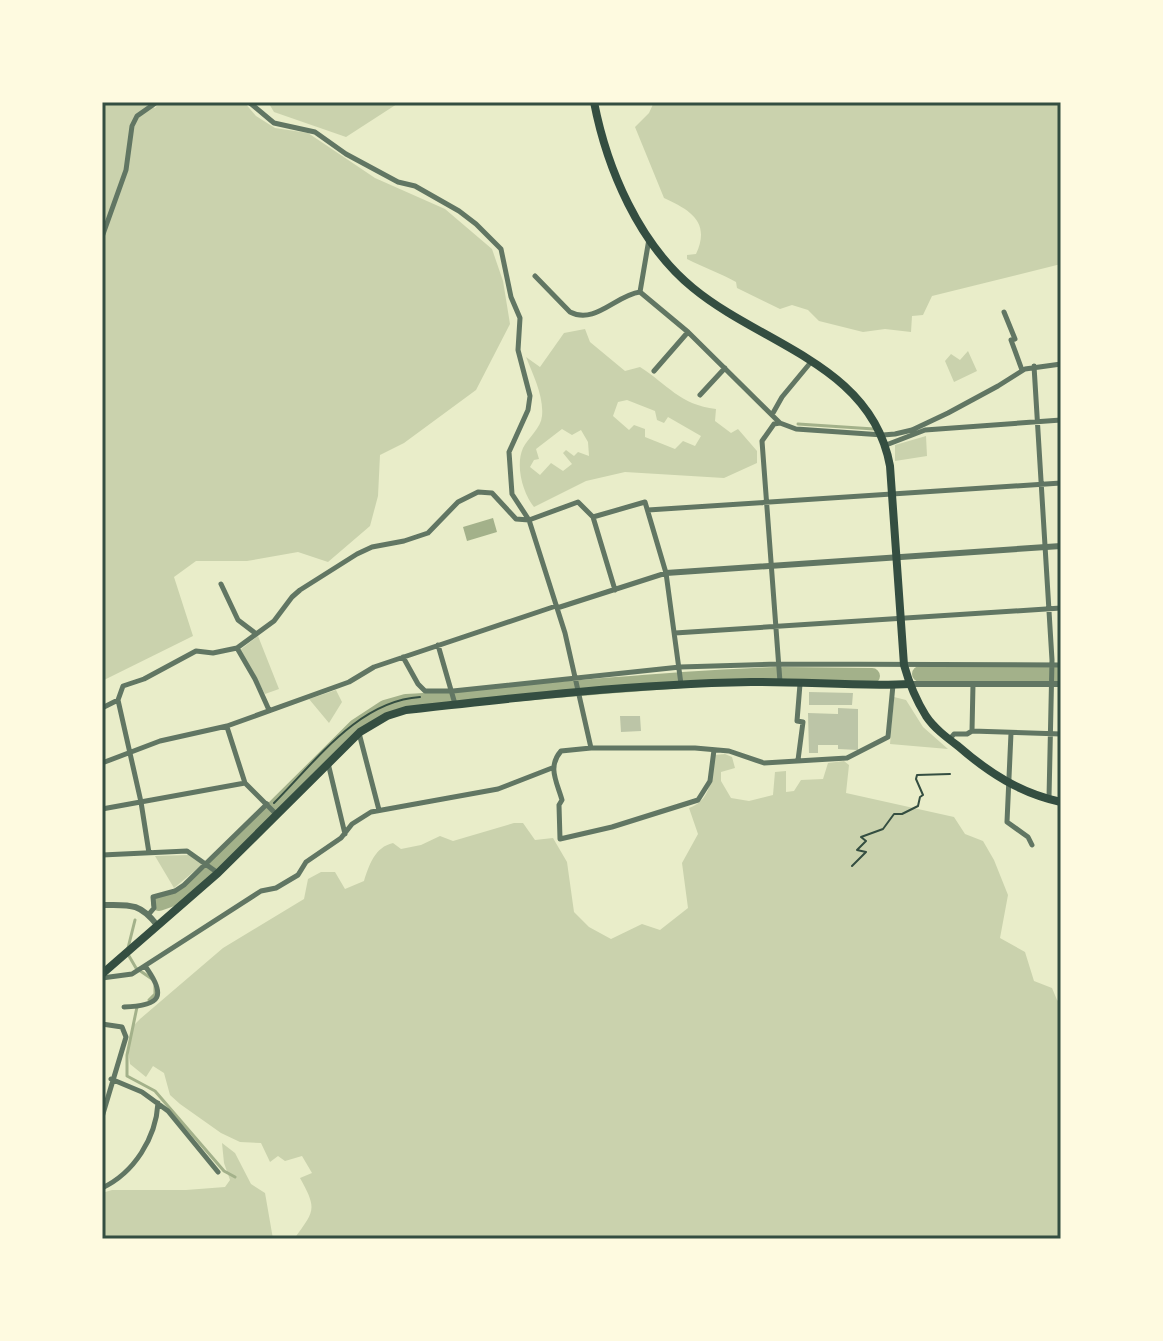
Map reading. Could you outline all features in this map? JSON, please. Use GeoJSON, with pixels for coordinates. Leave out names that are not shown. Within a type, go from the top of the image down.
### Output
{"type":"FeatureCollection","features":[{"type":"Feature","properties":{"kind":"main road"},"geometry":{"type":"LineString","coordinates":[[594,102],[609,156],[649,239],[665,261],[693,289],[811,362],[857,396],[883,435],[892,494],[904,665],[927,717],[984,769],[1008,783],[1061,802]]}},
{"type":"Feature","properties":{"kind":"main road"},"geometry":{"type":"LineString","coordinates":[[102,976],[216,872],[271,809],[358,733],[387,716],[454,698],[681,683],[779,680],[910,684]]}},
{"type":"Feature","properties":{"kind":"street"},"geometry":{"type":"LineString","coordinates":[[102,237],[126,170],[132,126],[137,116],[157,102]]}},
{"type":"Feature","properties":{"kind":"street"},"geometry":{"type":"LineString","coordinates":[[249,102],[274,123],[315,132],[346,154],[398,182],[415,186],[459,211],[501,249],[511,297],[520,318],[518,350],[530,396],[528,410],[509,452],[512,494],[529,520],[576,679],[591,748]]}},
{"type":"Feature","properties":{"kind":"street"},"geometry":{"type":"LineString","coordinates":[[640,292],[649,239]]}},
{"type":"Feature","properties":{"kind":"street"},"geometry":{"type":"LineString","coordinates":[[535,276],[578,316],[591,316],[630,293],[640,292],[688,332],[780,423]]}},
{"type":"Feature","properties":{"kind":"street"},"geometry":{"type":"LineString","coordinates":[[1004,312],[1015,339],[1011,340],[1022,370]]}},
{"type":"Feature","properties":{"kind":"street"},"geometry":{"type":"LineString","coordinates":[[654,371],[688,332]]}},
{"type":"Feature","properties":{"kind":"street"},"geometry":{"type":"LineString","coordinates":[[773,413],[811,362]]}},
{"type":"Feature","properties":{"kind":"street"},"geometry":{"type":"LineString","coordinates":[[779,680],[762,441],[774,424],[796,429],[883,435],[912,430],[998,386],[1022,370],[1061,364]]}},
{"type":"Feature","properties":{"kind":"street"},"geometry":{"type":"LineString","coordinates":[[1034,366],[1052,666],[1049,799]]}},
{"type":"Feature","properties":{"kind":"street"},"geometry":{"type":"LineString","coordinates":[[700,395],[725,368]]}},
{"type":"Feature","properties":{"kind":"street"},"geometry":{"type":"LineString","coordinates":[[886,445],[925,430],[1061,420]]}},
{"type":"Feature","properties":{"kind":"street"},"geometry":{"type":"LineString","coordinates":[[648,510],[1061,483]]}},
{"type":"Feature","properties":{"kind":"street"},"geometry":{"type":"LineString","coordinates":[[149,853],[118,700],[123,686],[128,683],[144,679],[196,651],[213,653],[237,648],[274,621],[292,597],[314,580],[372,547],[428,533],[458,502],[478,492],[492,493],[516,519],[529,520],[578,502],[593,517],[615,590]]}},
{"type":"Feature","properties":{"kind":"street"},"geometry":{"type":"LineString","coordinates":[[593,517],[645,502],[666,573],[681,683]]}},
{"type":"Feature","properties":{"kind":"street"},"geometry":{"type":"LineString","coordinates":[[102,763],[169,738],[227,726],[349,682],[374,667],[666,573],[1061,546]]}},
{"type":"Feature","properties":{"kind":"street"},"geometry":{"type":"LineString","coordinates":[[221,584],[238,620],[255,633]]}},
{"type":"Feature","properties":{"kind":"street"},"geometry":{"type":"LineString","coordinates":[[675,633],[1061,608]]}},
{"type":"Feature","properties":{"kind":"street"},"geometry":{"type":"LineString","coordinates":[[438,645],[454,698]]}},
{"type":"Feature","properties":{"kind":"street"},"geometry":{"type":"LineString","coordinates":[[237,648],[269,710]]}},
{"type":"Feature","properties":{"kind":"street"},"geometry":{"type":"LineString","coordinates":[[403,657],[425,691],[454,698],[576,679],[680,669],[1061,665]]}},
{"type":"Feature","properties":{"kind":"street"},"geometry":{"type":"LineString","coordinates":[[910,684],[1051,681],[1061,684]]}},
{"type":"Feature","properties":{"kind":"street"},"geometry":{"type":"LineString","coordinates":[[798,760],[803,722],[797,721],[800,683]]}},
{"type":"Feature","properties":{"kind":"street"},"geometry":{"type":"LineString","coordinates":[[972,731],[973,684]]}},
{"type":"Feature","properties":{"kind":"street"},"geometry":{"type":"LineString","coordinates":[[714,750],[710,781],[698,800],[560,839],[559,805],[562,800],[552,768],[554,759],[561,751],[591,748],[714,750],[729,751],[764,763],[847,758],[888,737],[893,685]]}},
{"type":"Feature","properties":{"kind":"street"},"geometry":{"type":"LineString","coordinates":[[102,708],[118,700]]}},
{"type":"Feature","properties":{"kind":"street"},"geometry":{"type":"LineString","coordinates":[[149,914],[154,908],[153,897],[175,891],[271,809],[245,783],[227,726]]}},
{"type":"Feature","properties":{"kind":"street"},"geometry":{"type":"LineString","coordinates":[[949,740],[954,734],[972,731],[1061,734]]}},
{"type":"Feature","properties":{"kind":"street"},"geometry":{"type":"LineString","coordinates":[[358,733],[379,810]]}},
{"type":"Feature","properties":{"kind":"street"},"geometry":{"type":"LineString","coordinates":[[1011,733],[1007,822],[1028,837],[1032,845]]}},
{"type":"Feature","properties":{"kind":"street"},"geometry":{"type":"LineString","coordinates":[[328,762],[345,834]]}},
{"type":"Feature","properties":{"kind":"street"},"geometry":{"type":"LineString","coordinates":[[102,976],[132,974],[261,891],[276,888],[298,875],[306,862],[345,834],[352,824],[379,810],[498,789],[552,768]]}},
{"type":"Feature","properties":{"kind":"street"},"geometry":{"type":"LineString","coordinates":[[102,809],[245,783]]}},
{"type":"Feature","properties":{"kind":"street"},"geometry":{"type":"LineString","coordinates":[[102,855],[187,851],[216,872]]}},
{"type":"Feature","properties":{"kind":"street"},"geometry":{"type":"LineString","coordinates":[[102,905],[137,907],[149,914],[157,925]]}},
{"type":"Feature","properties":{"kind":"street"},"geometry":{"type":"LineString","coordinates":[[124,1007],[152,1004],[159,990],[158,983],[141,969]]}},
{"type":"Feature","properties":{"kind":"street"},"geometry":{"type":"LineString","coordinates":[[102,1024],[122,1027],[126,1037],[102,1117]]}},
{"type":"Feature","properties":{"kind":"street"},"geometry":{"type":"LineString","coordinates":[[111,1079],[158,1102],[218,1172]]}},
{"type":"Feature","properties":{"kind":"street"},"geometry":{"type":"LineString","coordinates":[[102,1188],[121,1177],[135,1161],[152,1134],[158,1102]]}},
{"type":"Feature","properties":{"kind":"path"},"geometry":{"type":"LineString","coordinates":[[852,866],[866,854],[857,850],[866,841],[861,837],[883,829],[894,814],[902,814],[918,806],[923,795],[917,775],[950,774]]}},
{"type":"Feature","properties":{"kind":"shaded area"},"geometry":{"type":"Polygon","coordinates":[[[102,102],[143,102],[155,108],[160,102],[244,102],[256,116],[275,128],[308,133],[375,178],[445,209],[492,249],[503,281],[510,324],[476,390],[404,443],[380,455],[378,496],[370,526],[328,562],[298,552],[247,561],[196,561],[174,577],[193,636],[102,681],[102,102]]]}},
{"type":"Feature","properties":{"kind":"shaded area"},"geometry":{"type":"Polygon","coordinates":[[[268,102],[411,102],[397,104],[346,137],[274,112],[268,102]]]}},
{"type":"Feature","properties":{"kind":"shaded area"},"geometry":{"type":"Polygon","coordinates":[[[654,102],[1061,102],[1061,264],[932,296],[923,315],[912,316],[911,332],[885,329],[863,332],[819,321],[808,310],[792,305],[780,309],[737,288],[736,282],[687,259],[687,255],[696,254],[700,243],[699,225],[690,213],[664,198],[635,127],[649,113],[654,102]]]}},
{"type":"Feature","properties":{"kind":"shaded area"},"geometry":{"type":"Polygon","coordinates":[[[585,329],[590,342],[625,371],[640,367],[683,398],[716,409],[715,421],[731,433],[738,429],[757,451],[757,463],[724,478],[625,472],[586,481],[534,507],[524,487],[520,463],[523,448],[541,420],[542,408],[526,357],[540,367],[564,333],[585,329]],[[627,400],[618,402],[613,416],[629,430],[634,425],[645,429],[645,437],[675,449],[683,441],[695,446],[701,436],[668,417],[664,423],[657,420],[655,411],[627,400]],[[562,429],[536,449],[539,459],[534,460],[530,467],[540,475],[551,463],[563,471],[572,464],[563,453],[566,450],[574,456],[578,452],[589,456],[588,442],[581,430],[572,435],[562,429]]]}},
{"type":"Feature","properties":{"kind":"shaded area"},"geometry":{"type":"Polygon","coordinates":[[[968,351],[977,371],[954,382],[945,361],[951,354],[960,360],[968,351]]]}},
{"type":"Feature","properties":{"kind":"shaded area"},"geometry":{"type":"Polygon","coordinates":[[[926,436],[927,456],[895,461],[895,445],[926,436]]]}},
{"type":"Feature","properties":{"kind":"shaded area"},"geometry":{"type":"Polygon","coordinates":[[[493,518],[497,532],[467,541],[463,527],[493,518]]]}},
{"type":"Feature","properties":{"kind":"shaded area"},"geometry":{"type":"Polygon","coordinates":[[[258,636],[279,689],[265,694],[240,650],[258,636]]]}},
{"type":"Feature","properties":{"kind":"shaded area"},"geometry":{"type":"Polygon","coordinates":[[[336,690],[342,702],[329,723],[309,699],[336,690]]]}},
{"type":"Feature","properties":{"kind":"shaded area"},"geometry":{"type":"Polygon","coordinates":[[[894,697],[906,700],[923,727],[948,749],[890,744],[894,697]]]}},
{"type":"Feature","properties":{"kind":"shaded area"},"geometry":{"type":"Polygon","coordinates":[[[715,755],[732,757],[735,768],[721,772],[721,781],[731,798],[749,801],[773,795],[775,772],[786,771],[786,792],[794,791],[801,780],[823,779],[828,763],[844,761],[849,765],[846,793],[954,817],[965,834],[983,841],[1008,895],[1000,938],[1025,952],[1034,981],[1052,988],[1061,1003],[1061,1239],[294,1239],[311,1210],[300,1178],[312,1173],[302,1156],[285,1161],[278,1156],[270,1162],[261,1143],[240,1142],[221,1133],[180,1104],[170,1095],[164,1073],[153,1066],[146,1077],[130,1064],[128,1051],[134,1025],[223,948],[304,899],[308,879],[321,872],[335,872],[345,889],[364,881],[377,853],[393,843],[401,849],[421,845],[440,836],[453,841],[523,823],[535,840],[553,838],[567,862],[574,912],[589,927],[611,939],[642,924],[660,930],[688,908],[682,863],[698,834],[689,808],[706,794],[715,755]]]}},
{"type":"Feature","properties":{"kind":"shaded area"},"geometry":{"type":"Polygon","coordinates":[[[189,855],[203,864],[174,888],[155,856],[189,855]]]}},
{"type":"Feature","properties":{"kind":"shaded area"},"geometry":{"type":"Polygon","coordinates":[[[222,1143],[235,1153],[251,1184],[265,1193],[273,1239],[102,1239],[102,1193],[112,1190],[225,1187],[230,1180],[222,1143]]]}},
{"type":"Feature","properties":{"kind":"building"},"geometry":{"type":"Polygon","coordinates":[[[809,692],[853,693],[852,705],[809,705],[809,692]]]}},
{"type":"Feature","properties":{"kind":"building"},"geometry":{"type":"Polygon","coordinates":[[[838,708],[858,709],[858,750],[838,749],[838,745],[818,745],[818,753],[809,753],[808,713],[838,714],[838,708]]]}},
{"type":"Feature","properties":{"kind":"building"},"geometry":{"type":"Polygon","coordinates":[[[620,716],[640,716],[641,731],[621,732],[620,716]]]}},
{"type":"Feature","properties":{"kind":"waterway"},"geometry":{"type":"LineString","coordinates":[[798,424],[874,429]]}},
{"type":"Feature","properties":{"kind":"waterway"},"geometry":{"type":"LineString","coordinates":[[920,674],[1061,675]]}},
{"type":"Feature","properties":{"kind":"waterway"},"geometry":{"type":"LineString","coordinates":[[159,903],[182,895],[209,873],[356,727],[385,708],[406,702],[776,675]]}},
{"type":"Feature","properties":{"kind":"waterway"},"geometry":{"type":"LineString","coordinates":[[783,675],[872,676]]}},
{"type":"Feature","properties":{"kind":"waterway"},"geometry":{"type":"LineString","coordinates":[[128,948],[135,920]]}},
{"type":"Feature","properties":{"kind":"waterway"},"geometry":{"type":"LineString","coordinates":[[129,956],[136,968],[152,979]]}},
{"type":"Feature","properties":{"kind":"waterway"},"geometry":{"type":"LineString","coordinates":[[149,1000],[155,994],[155,986]]}},
{"type":"Feature","properties":{"kind":"waterway"},"geometry":{"type":"LineString","coordinates":[[137,1007],[127,1055],[127,1076],[155,1091],[224,1171],[235,1177]]}}]}
